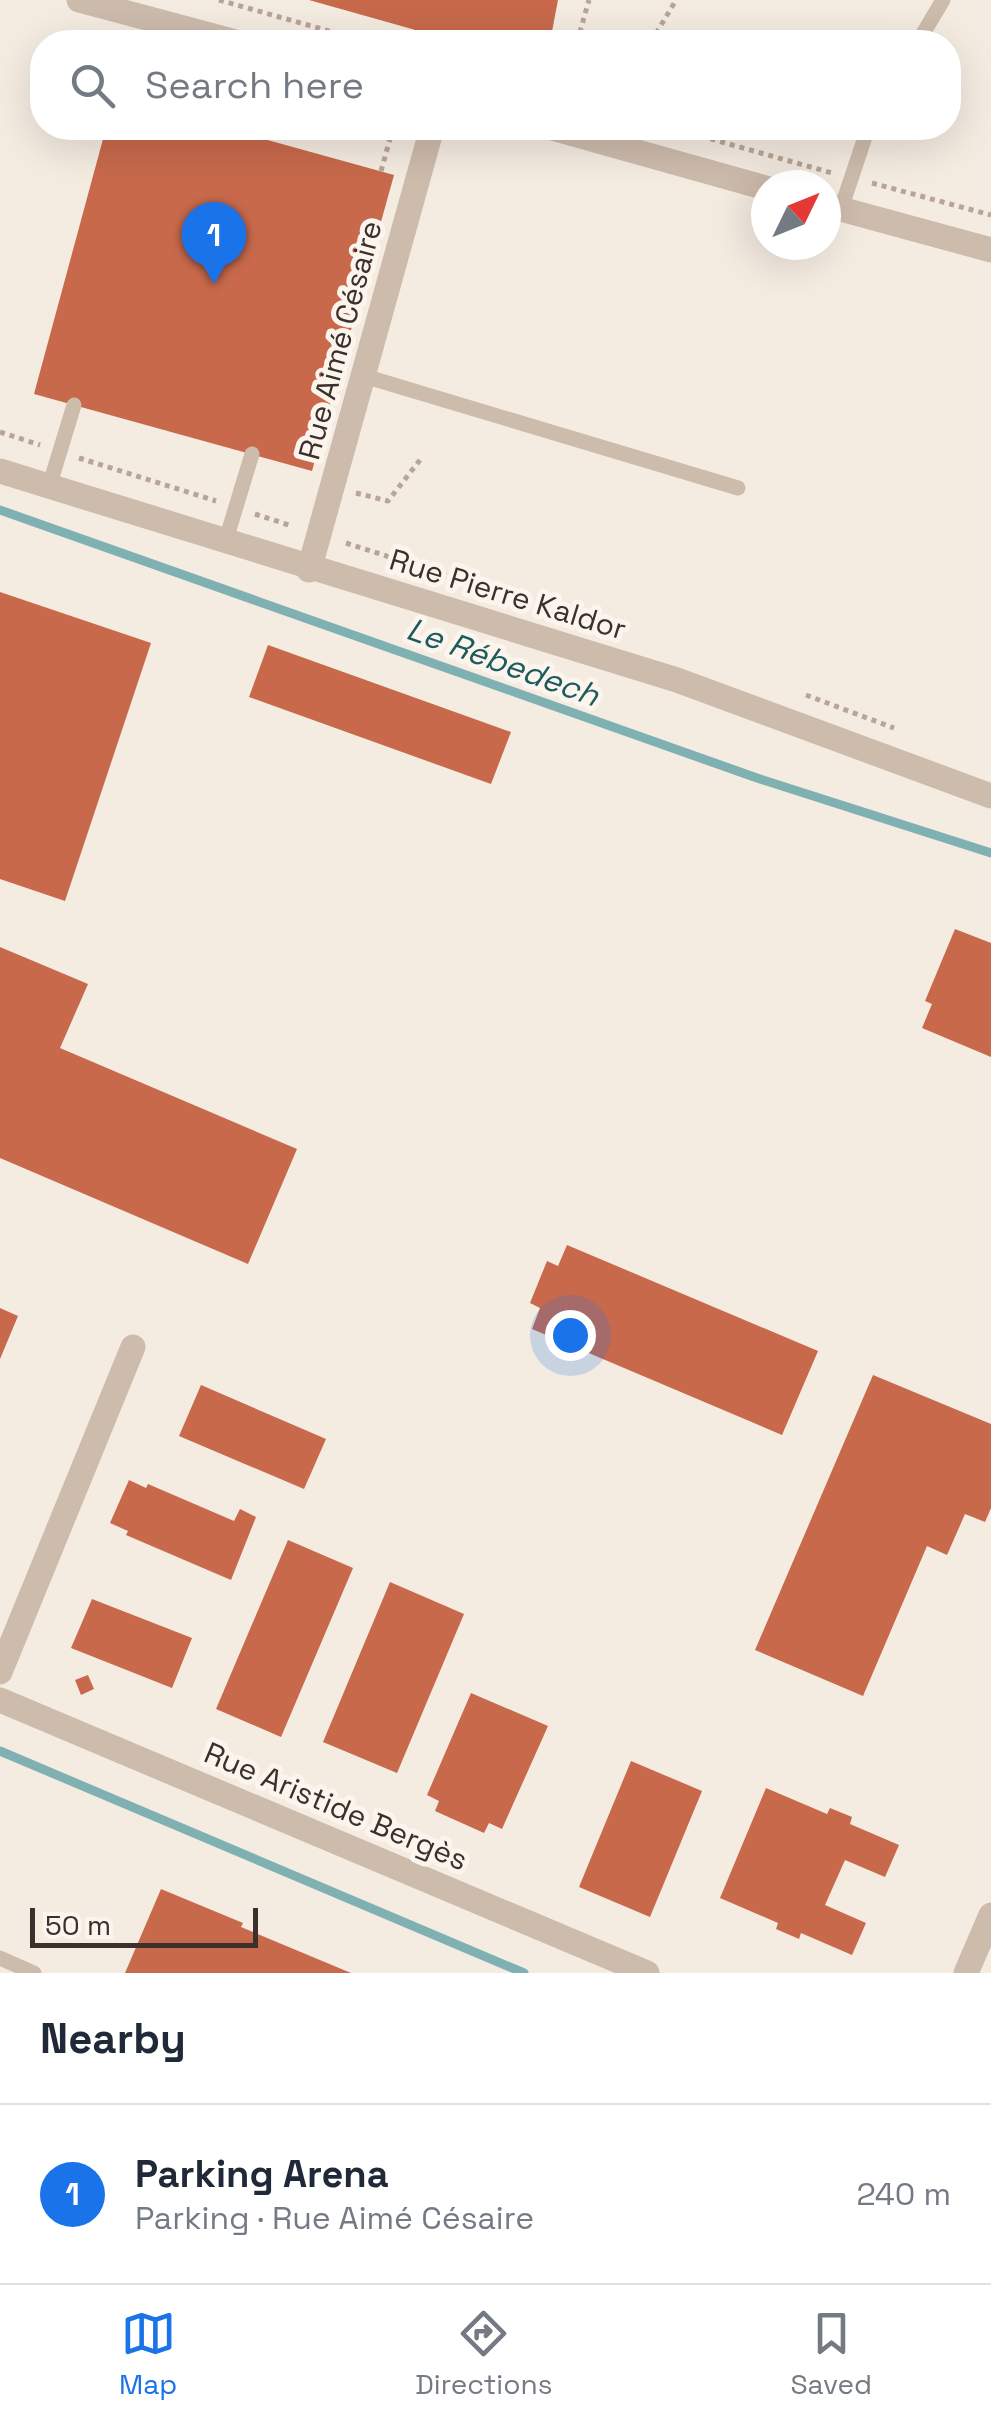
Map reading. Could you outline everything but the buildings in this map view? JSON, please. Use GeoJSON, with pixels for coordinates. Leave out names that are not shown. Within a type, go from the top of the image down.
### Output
{"type":"FeatureCollection","features":[{"type":"Feature","properties":{"kind":"street"},"geometry":{"type":"LineString","coordinates":[[80,0],[191,30]]}},
{"type":"Feature","properties":{"kind":"street","name":"Rue Aimé Césaire"},"geometry":{"type":"LineString","coordinates":[[309,570],[429,140]]}},
{"type":"Feature","properties":{"kind":"street"},"geometry":{"type":"LineString","coordinates":[[595,140],[751,184]]}},
{"type":"Feature","properties":{"kind":"street"},"geometry":{"type":"LineString","coordinates":[[841,209],[991,250]]}},
{"type":"Feature","properties":{"kind":"street","name":"Rue Pierre Kaldor"},"geometry":{"type":"LineString","coordinates":[[0,471],[309,570],[660,674],[991,796]]}},
{"type":"Feature","properties":{"kind":"street"},"geometry":{"type":"LineString","coordinates":[[0,1672],[133,1346]]}},
{"type":"Feature","properties":{"kind":"street","name":"Rue Aristide Bergès"},"geometry":{"type":"LineString","coordinates":[[0,1700],[647,1973]]}},
{"type":"Feature","properties":{"kind":"street"},"geometry":{"type":"LineString","coordinates":[[966,1973],[991,1915]]}},
{"type":"Feature","properties":{"kind":"lane"},"geometry":{"type":"LineString","coordinates":[[925,30],[944,0]]}},
{"type":"Feature","properties":{"kind":"lane"},"geometry":{"type":"LineString","coordinates":[[841,189],[863,140]]}},
{"type":"Feature","properties":{"kind":"lane"},"geometry":{"type":"LineString","coordinates":[[364,376],[738,488]]}},
{"type":"Feature","properties":{"kind":"lane"},"geometry":{"type":"LineString","coordinates":[[50,487],[74,405]]}},
{"type":"Feature","properties":{"kind":"lane"},"geometry":{"type":"LineString","coordinates":[[225,543],[252,454]]}},
{"type":"Feature","properties":{"kind":"lane"},"geometry":{"type":"LineString","coordinates":[[0,1958],[34,1973]]}},
{"type":"Feature","properties":{"kind":"path"},"geometry":{"type":"LineString","coordinates":[[219,0],[325,30]]}},
{"type":"Feature","properties":{"kind":"path"},"geometry":{"type":"LineString","coordinates":[[580,30],[589,0]]}},
{"type":"Feature","properties":{"kind":"path"},"geometry":{"type":"LineString","coordinates":[[658,30],[676,0]]}},
{"type":"Feature","properties":{"kind":"path"},"geometry":{"type":"LineString","coordinates":[[381,171],[389,140]]}},
{"type":"Feature","properties":{"kind":"path"},"geometry":{"type":"LineString","coordinates":[[353,492],[388,501],[420,460]]}},
{"type":"Feature","properties":{"kind":"waterway","name":"Le Rébedech"},"geometry":{"type":"LineString","coordinates":[[0,510],[757,778],[991,853]]}},
{"type":"Feature","properties":{"kind":"waterway"},"geometry":{"type":"LineString","coordinates":[[0,1751],[524,1973]]}},
{"type":"Feature","properties":{"kind":"place","name":"Parking Arena"},"geometry":{"type":"Point","coordinates":[214,284]}}]}
